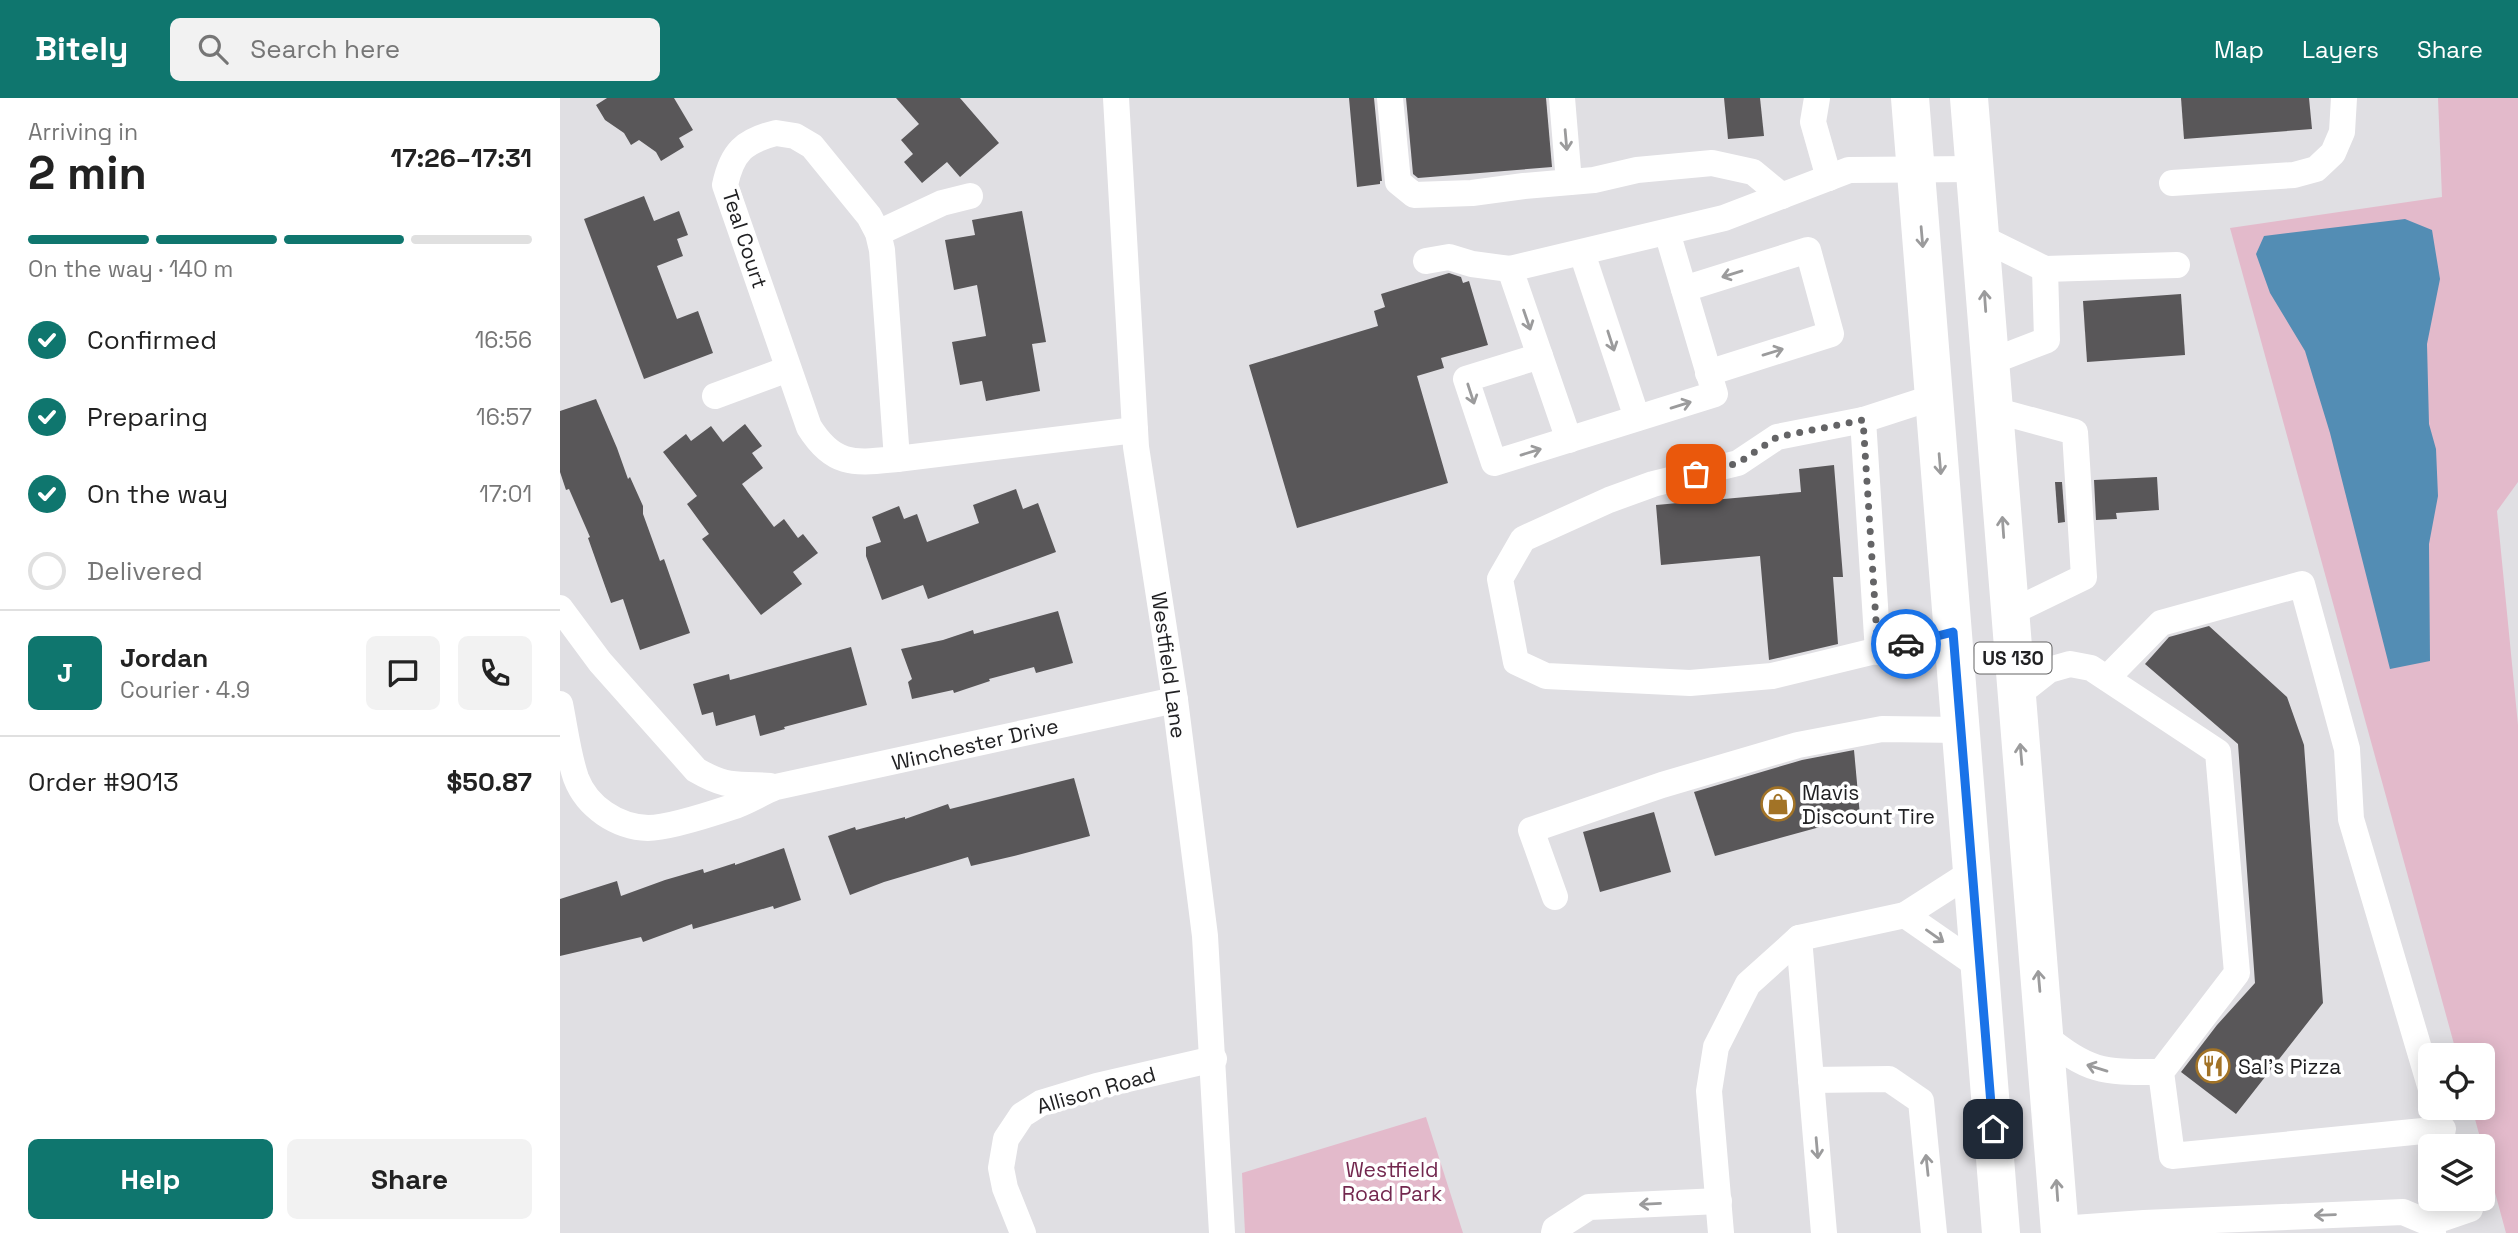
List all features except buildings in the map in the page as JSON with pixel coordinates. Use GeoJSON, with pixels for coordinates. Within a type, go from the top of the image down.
{"type":"FeatureCollection","features":[{"type":"Feature","properties":{"kind":"highway","name":"US 130"},"geometry":{"type":"LineString","coordinates":[[1910,98],[2001,1233]]}},
{"type":"Feature","properties":{"kind":"highway","name":"US 130"},"geometry":{"type":"LineString","coordinates":[[1969,98],[2060,1231]]}},
{"type":"Feature","properties":{"kind":"street","name":"Westfield Lane"},"geometry":{"type":"LineString","coordinates":[[1116,98],[1135,430],[1175,700],[1205,936],[1222,1233]]}},
{"type":"Feature","properties":{"kind":"street"},"geometry":{"type":"LineString","coordinates":[[1390,98],[1398,182],[1414,195],[1594,180],[1637,170],[1712,163],[1753,172],[1782,196]]}},
{"type":"Feature","properties":{"kind":"street"},"geometry":{"type":"LineString","coordinates":[[1562,98],[1569,182]]}},
{"type":"Feature","properties":{"kind":"street"},"geometry":{"type":"LineString","coordinates":[[1816,98],[1814,122],[1829,178]]}},
{"type":"Feature","properties":{"kind":"street"},"geometry":{"type":"LineString","coordinates":[[2172,183],[2294,175],[2316,169],[2333,153],[2342,132],[2344,98]]}},
{"type":"Feature","properties":{"kind":"street","name":"Teal Court"},"geometry":{"type":"LineString","coordinates":[[897,459],[882,250],[878,233],[869,216],[813,146],[795,136],[776,133],[756,138],[740,149],[734,158],[729,166],[725,185],[808,427],[820,445],[836,457],[856,463],[897,459],[1135,430]]}},
{"type":"Feature","properties":{"kind":"street"},"geometry":{"type":"LineString","coordinates":[[1426,261],[1449,257],[1472,264],[1510,269],[1724,218],[1849,170],[1975,169]]}},
{"type":"Feature","properties":{"kind":"street"},"geometry":{"type":"LineString","coordinates":[[878,233],[942,203],[970,195]]}},
{"type":"Feature","properties":{"kind":"street"},"geometry":{"type":"LineString","coordinates":[[1540,356],[1466,379],[1494,463],[1714,394],[1667,232]]}},
{"type":"Feature","properties":{"kind":"street"},"geometry":{"type":"LineString","coordinates":[[1980,237],[2045,270],[2177,265]]}},
{"type":"Feature","properties":{"kind":"street"},"geometry":{"type":"LineString","coordinates":[[1684,289],[1808,250],[1831,334],[1708,373]]}},
{"type":"Feature","properties":{"kind":"street"},"geometry":{"type":"LineString","coordinates":[[1582,253],[1637,418]]}},
{"type":"Feature","properties":{"kind":"street"},"geometry":{"type":"LineString","coordinates":[[1510,269],[1569,440]]}},
{"type":"Feature","properties":{"kind":"street"},"geometry":{"type":"LineString","coordinates":[[1990,362],[2047,340],[2045,270]]}},
{"type":"Feature","properties":{"kind":"street"},"geometry":{"type":"LineString","coordinates":[[715,396],[788,369]]}},
{"type":"Feature","properties":{"kind":"street"},"geometry":{"type":"LineString","coordinates":[[1934,397],[1863,420],[1777,437],[1738,463],[1653,484],[1609,500],[1523,539],[1500,579],[1516,662],[1546,676],[1690,683],[1772,676],[1953,632]]}},
{"type":"Feature","properties":{"kind":"street"},"geometry":{"type":"LineString","coordinates":[[1994,410],[2075,432],[2084,578],[2010,613]]}},
{"type":"Feature","properties":{"kind":"street"},"geometry":{"type":"LineString","coordinates":[[1863,420],[1878,652]]}},
{"type":"Feature","properties":{"kind":"street"},"geometry":{"type":"LineString","coordinates":[[2108,678],[2161,623],[2302,584],[2347,749],[2351,819],[2418,1045]]}},
{"type":"Feature","properties":{"kind":"street","name":"Winchester Drive"},"geometry":{"type":"LineString","coordinates":[[560,608],[600,662],[696,770],[716,781],[737,787],[776,787],[1175,700]]}},
{"type":"Feature","properties":{"kind":"street"},"geometry":{"type":"LineString","coordinates":[[2016,696],[2049,670],[2070,664],[2091,668],[2218,752],[2237,973],[2161,1072],[2172,1157],[2443,1128]]}},
{"type":"Feature","properties":{"kind":"street","name":"Winchester Drive"},"geometry":{"type":"LineString","coordinates":[[560,704],[576,779],[588,799],[605,815],[625,824],[647,828],[662,826],[734,807],[776,787]]}},
{"type":"Feature","properties":{"kind":"street"},"geometry":{"type":"LineString","coordinates":[[1555,897],[1531,830],[1662,785],[1798,745],[1882,729],[1961,730]]}},
{"type":"Feature","properties":{"kind":"street"},"geometry":{"type":"LineString","coordinates":[[1721,1233],[1709,1091],[1716,1047],[1748,984],[1798,937],[1905,915],[1972,872]]}},
{"type":"Feature","properties":{"kind":"street"},"geometry":{"type":"LineString","coordinates":[[1905,915],[1980,967]]}},
{"type":"Feature","properties":{"kind":"street"},"geometry":{"type":"LineString","coordinates":[[1798,937],[1824,1233]]}},
{"type":"Feature","properties":{"kind":"street"},"geometry":{"type":"LineString","coordinates":[[2043,1035],[2070,1056],[2089,1066],[2110,1072],[2161,1072]]}},
{"type":"Feature","properties":{"kind":"street","name":"Allison Road"},"geometry":{"type":"LineString","coordinates":[[1023,1233],[1005,1188],[1001,1168],[1006,1139],[1021,1115],[1041,1103],[1097,1086],[1214,1059]]}},
{"type":"Feature","properties":{"kind":"street"},"geometry":{"type":"LineString","coordinates":[[1811,1080],[1889,1079],[1921,1101],[1934,1233]]}},
{"type":"Feature","properties":{"kind":"street"},"geometry":{"type":"LineString","coordinates":[[1554,1233],[1555,1229],[1589,1207],[1718,1200]]}},
{"type":"Feature","properties":{"kind":"street"},"geometry":{"type":"LineString","coordinates":[[2060,1231],[2377,1227],[2403,1212],[2431,1228],[2471,1214]]}},
{"type":"Feature","properties":{"kind":"green space"},"geometry":{"type":"Polygon","coordinates":[[[2438,98],[2518,98],[2518,482],[2497,511],[2518,725],[2518,1233],[2506,1233],[2495,1193],[2495,1134],[2479,1134],[2475,1120],[2495,1120],[2495,1043],[2454,1043],[2230,228],[2442,197],[2438,98]]]}},
{"type":"Feature","properties":{"kind":"green space","name":"Westfield Road Park"},"geometry":{"type":"Polygon","coordinates":[[[1426,1117],[1463,1233],[1245,1233],[1242,1173],[1426,1117]]]}},
{"type":"Feature","properties":{"kind":"water"},"geometry":{"type":"Polygon","coordinates":[[[2405,219],[2432,230],[2440,279],[2427,344],[2429,424],[2436,449],[2438,496],[2429,544],[2430,661],[2390,669],[2330,433],[2305,351],[2270,293],[2256,254],[2264,236],[2405,219]]]}},
{"type":"Feature","properties":{"kind":"way so far"},"geometry":{"type":"LineString","coordinates":[[1696,474],[1738,463],[1777,437],[1863,420],[1878,652],[1906,644]]}},
{"type":"Feature","properties":{"kind":"place","name":"Mavis Discount Tire"},"geometry":{"type":"Point","coordinates":[1778,804]}},
{"type":"Feature","properties":{"kind":"place","name":"Sal's Pizza"},"geometry":{"type":"Point","coordinates":[2213,1066]}},
{"type":"Feature","properties":{"kind":"route"},"geometry":{"type":"LineString","coordinates":[[1906,644],[1953,632],[1993,1129]]}}]}
